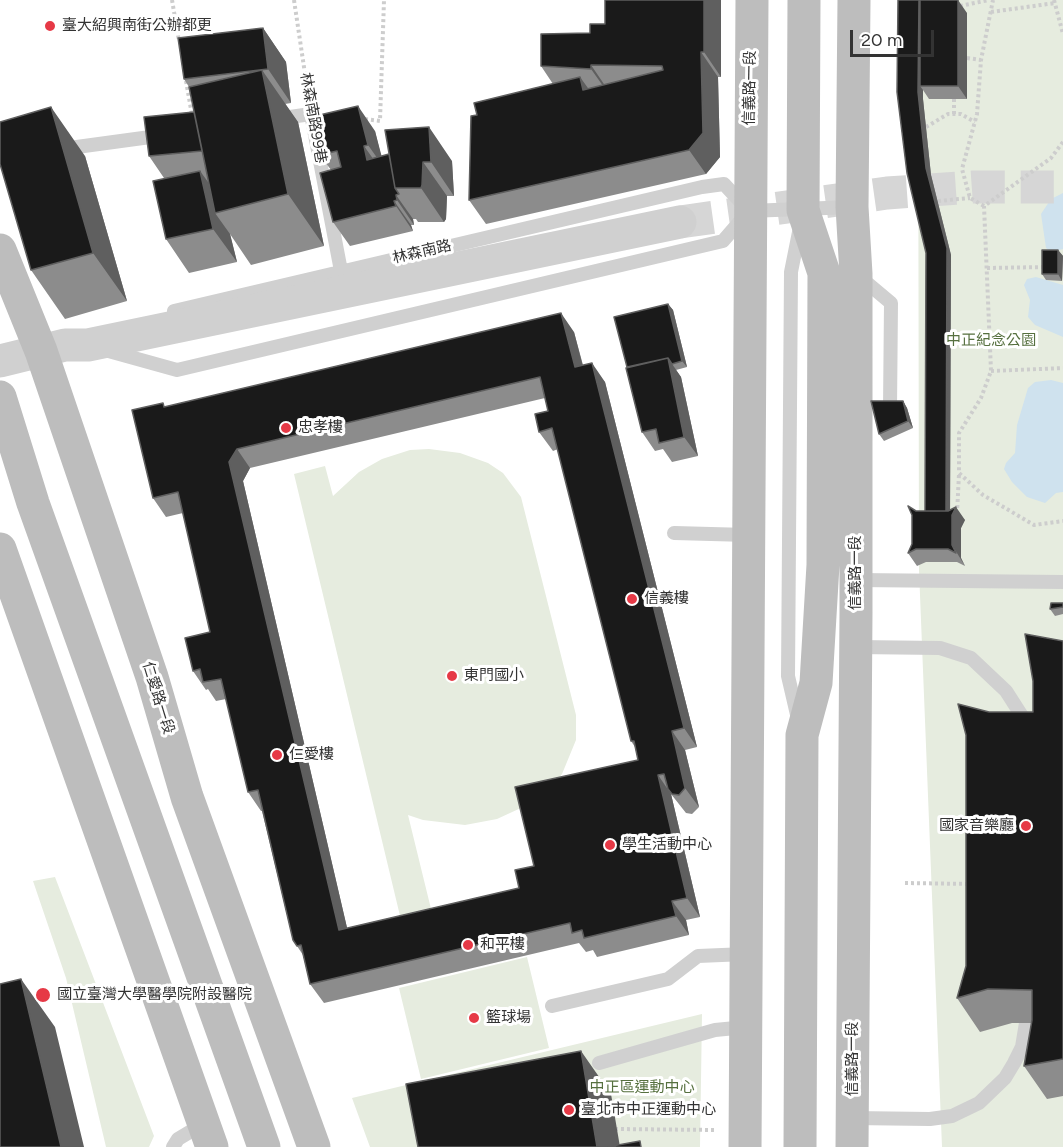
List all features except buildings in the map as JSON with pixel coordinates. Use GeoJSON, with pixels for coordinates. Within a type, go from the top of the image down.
{"type":"FeatureCollection","features":[{"type":"Feature","properties":{"kind":"main road","name":"信義路一段"},"geometry":{"type":"LineString","coordinates":[[745,1147],[752,0]]}},
{"type":"Feature","properties":{"kind":"main road"},"geometry":{"type":"LineString","coordinates":[[800,1147],[802,735],[816,683],[823,565],[824,296],[824,273],[803,210],[804,0]]}},
{"type":"Feature","properties":{"kind":"main road","name":"信義路一段"},"geometry":{"type":"LineString","coordinates":[[852,1133],[856,647],[856,274],[852,207],[854,0]]}},
{"type":"Feature","properties":{"kind":"main road","name":"仁愛路一段"},"geometry":{"type":"LineString","coordinates":[[0,250],[41,351],[152,676],[187,797],[314,1147]]}},
{"type":"Feature","properties":{"kind":"main road"},"geometry":{"type":"LineString","coordinates":[[0,397],[33,503],[264,1147]]}},
{"type":"Feature","properties":{"kind":"main road"},"geometry":{"type":"LineString","coordinates":[[0,549],[208,1135]]}},
{"type":"Feature","properties":{"kind":"street","name":"林森南路"},"geometry":{"type":"LineString","coordinates":[[0,361],[65,345],[88,345],[680,222]]}},
{"type":"Feature","properties":{"kind":"lane"},"geometry":{"type":"LineString","coordinates":[[265,120],[311,114]]}},
{"type":"Feature","properties":{"kind":"lane","name":"林森南路99巷"},"geometry":{"type":"LineString","coordinates":[[311,114],[341,271]]}},
{"type":"Feature","properties":{"kind":"lane"},"geometry":{"type":"LineString","coordinates":[[46,151],[194,130]]}},
{"type":"Feature","properties":{"kind":"lane","name":"林森南路"},"geometry":{"type":"LineString","coordinates":[[724,184],[749,212],[723,241],[177,370],[88,345],[154,316],[702,187],[724,184]]}},
{"type":"Feature","properties":{"kind":"lane"},"geometry":{"type":"LineString","coordinates":[[749,212],[852,207]]}},
{"type":"Feature","properties":{"kind":"lane"},"geometry":{"type":"LineString","coordinates":[[856,274],[891,303],[890,408]]}},
{"type":"Feature","properties":{"kind":"lane"},"geometry":{"type":"LineString","coordinates":[[674,534],[748,535]]}},
{"type":"Feature","properties":{"kind":"lane"},"geometry":{"type":"LineString","coordinates":[[856,580],[1063,582]]}},
{"type":"Feature","properties":{"kind":"lane"},"geometry":{"type":"LineString","coordinates":[[856,647],[940,648],[971,658],[1006,691],[1022,716],[1028,746]]}},
{"type":"Feature","properties":{"kind":"lane"},"geometry":{"type":"LineString","coordinates":[[552,1006],[668,979],[698,956],[746,954]]}},
{"type":"Feature","properties":{"kind":"lane"},"geometry":{"type":"LineString","coordinates":[[852,1133],[952,1116],[979,1103],[1005,1078],[1014,1063],[1022,1047],[1026,1023]]}},
{"type":"Feature","properties":{"kind":"lane"},"geometry":{"type":"LineString","coordinates":[[599,1063],[716,1030],[746,1027]]}},
{"type":"Feature","properties":{"kind":"lane"},"geometry":{"type":"LineString","coordinates":[[173,1147],[178,1139],[208,1135]]}},
{"type":"Feature","properties":{"kind":"path"},"geometry":{"type":"LineString","coordinates":[[172,0],[180,44]]}},
{"type":"Feature","properties":{"kind":"path","name":"林森南路99巷"},"geometry":{"type":"LineString","coordinates":[[294,0],[311,114]]}},
{"type":"Feature","properties":{"kind":"path"},"geometry":{"type":"LineString","coordinates":[[357,118],[380,121],[384,0]]}},
{"type":"Feature","properties":{"kind":"path"},"geometry":{"type":"LineString","coordinates":[[952,6],[991,0],[991,12],[981,60],[975,122],[962,169],[970,198]]}},
{"type":"Feature","properties":{"kind":"path"},"geometry":{"type":"LineString","coordinates":[[991,12],[1054,1],[1063,34]]}},
{"type":"Feature","properties":{"kind":"path"},"geometry":{"type":"LineString","coordinates":[[967,58],[981,60]]}},
{"type":"Feature","properties":{"kind":"path"},"geometry":{"type":"LineString","coordinates":[[185,76],[194,130]]}},
{"type":"Feature","properties":{"kind":"path"},"geometry":{"type":"LineString","coordinates":[[954,99],[954,114]]}},
{"type":"Feature","properties":{"kind":"path"},"geometry":{"type":"LineString","coordinates":[[926,127],[948,114],[960,114],[975,122]]}},
{"type":"Feature","properties":{"kind":"path"},"geometry":{"type":"LineString","coordinates":[[984,206],[1051,158],[1063,142]]}},
{"type":"Feature","properties":{"kind":"path"},"geometry":{"type":"LineString","coordinates":[[938,201],[970,198],[984,206]]}},
{"type":"Feature","properties":{"kind":"path"},"geometry":{"type":"LineString","coordinates":[[957,524],[959,433],[981,398],[991,370],[984,206]]}},
{"type":"Feature","properties":{"kind":"path"},"geometry":{"type":"LineString","coordinates":[[987,268],[1047,267]]}},
{"type":"Feature","properties":{"kind":"path"},"geometry":{"type":"LineString","coordinates":[[991,370],[1063,368]]}},
{"type":"Feature","properties":{"kind":"path"},"geometry":{"type":"LineString","coordinates":[[959,473],[983,495],[1034,525],[1063,521]]}},
{"type":"Feature","properties":{"kind":"path"},"geometry":{"type":"LineString","coordinates":[[905,883],[977,884]]}},
{"type":"Feature","properties":{"kind":"path"},"geometry":{"type":"LineString","coordinates":[[612,1129],[715,1130]]}},
{"type":"Feature","properties":{"kind":"green space","name":"中正紀念公園"},"geometry":{"type":"Polygon","coordinates":[[[918,0],[1063,0],[1063,1147],[942,1147],[919,570],[918,0]]]}},
{"type":"Feature","properties":{"kind":"green space"},"geometry":{"type":"Polygon","coordinates":[[[429,449],[460,453],[488,463],[503,473],[521,497],[576,715],[576,740],[562,774],[554,785],[523,807],[497,819],[465,825],[423,820],[408,815],[432,913],[401,920],[294,474],[325,466],[333,496],[359,472],[382,459],[410,450],[429,449]]]}},
{"type":"Feature","properties":{"kind":"green space"},"geometry":{"type":"Polygon","coordinates":[[[55,877],[154,1136],[149,1147],[106,1147],[66,978],[33,881],[55,877]]]}},
{"type":"Feature","properties":{"kind":"green space","name":"籃球場"},"geometry":{"type":"Polygon","coordinates":[[[527,957],[549,1048],[421,1079],[399,988],[527,957]]]}},
{"type":"Feature","properties":{"kind":"green space","name":"中正區運動中心"},"geometry":{"type":"Polygon","coordinates":[[[702,1014],[700,1147],[370,1147],[352,1098],[702,1014]]]}},
{"type":"Feature","properties":{"kind":"water"},"geometry":{"type":"Polygon","coordinates":[[[1063,193],[1063,249],[1052,252],[1046,248],[1041,214],[1051,199],[1063,193]]]}},
{"type":"Feature","properties":{"kind":"water"},"geometry":{"type":"Polygon","coordinates":[[[1036,277],[1063,285],[1063,337],[1035,325],[1028,317],[1030,300],[1024,285],[1027,279],[1036,277]]]}},
{"type":"Feature","properties":{"kind":"water"},"geometry":{"type":"Polygon","coordinates":[[[1051,380],[1063,383],[1063,492],[1056,493],[1045,503],[1027,497],[1012,482],[1004,469],[1015,453],[1017,425],[1028,388],[1035,382],[1051,380]]]}},
{"type":"Feature","properties":{"kind":"tunnel"},"geometry":{"type":"LineString","coordinates":[[680,222],[887,193],[973,187],[1063,187]]}},
{"type":"Feature","properties":{"kind":"place","name":"臺大紹興南街公辦都更"},"geometry":{"type":"Point","coordinates":[50,26]}},
{"type":"Feature","properties":{"kind":"place","name":"忠孝樓"},"geometry":{"type":"Point","coordinates":[286,428]}},
{"type":"Feature","properties":{"kind":"place","name":"信義樓"},"geometry":{"type":"Point","coordinates":[632,599]}},
{"type":"Feature","properties":{"kind":"place","name":"東門國小"},"geometry":{"type":"Point","coordinates":[452,676]}},
{"type":"Feature","properties":{"kind":"place","name":"仁愛樓"},"geometry":{"type":"Point","coordinates":[277,755]}},
{"type":"Feature","properties":{"kind":"place","name":"國家音樂廳"},"geometry":{"type":"Point","coordinates":[1026,826]}},
{"type":"Feature","properties":{"kind":"place","name":"學生活動中心"},"geometry":{"type":"Point","coordinates":[610,845]}},
{"type":"Feature","properties":{"kind":"place","name":"和平樓"},"geometry":{"type":"Point","coordinates":[468,945]}},
{"type":"Feature","properties":{"kind":"place","name":"國立臺灣大學醫學院附設醫院"},"geometry":{"type":"Point","coordinates":[43,995]}},
{"type":"Feature","properties":{"kind":"place","name":"籃球場"},"geometry":{"type":"Point","coordinates":[474,1018]}},
{"type":"Feature","properties":{"kind":"place","name":"臺北市中正運動中心"},"geometry":{"type":"Point","coordinates":[569,1110]}}]}
